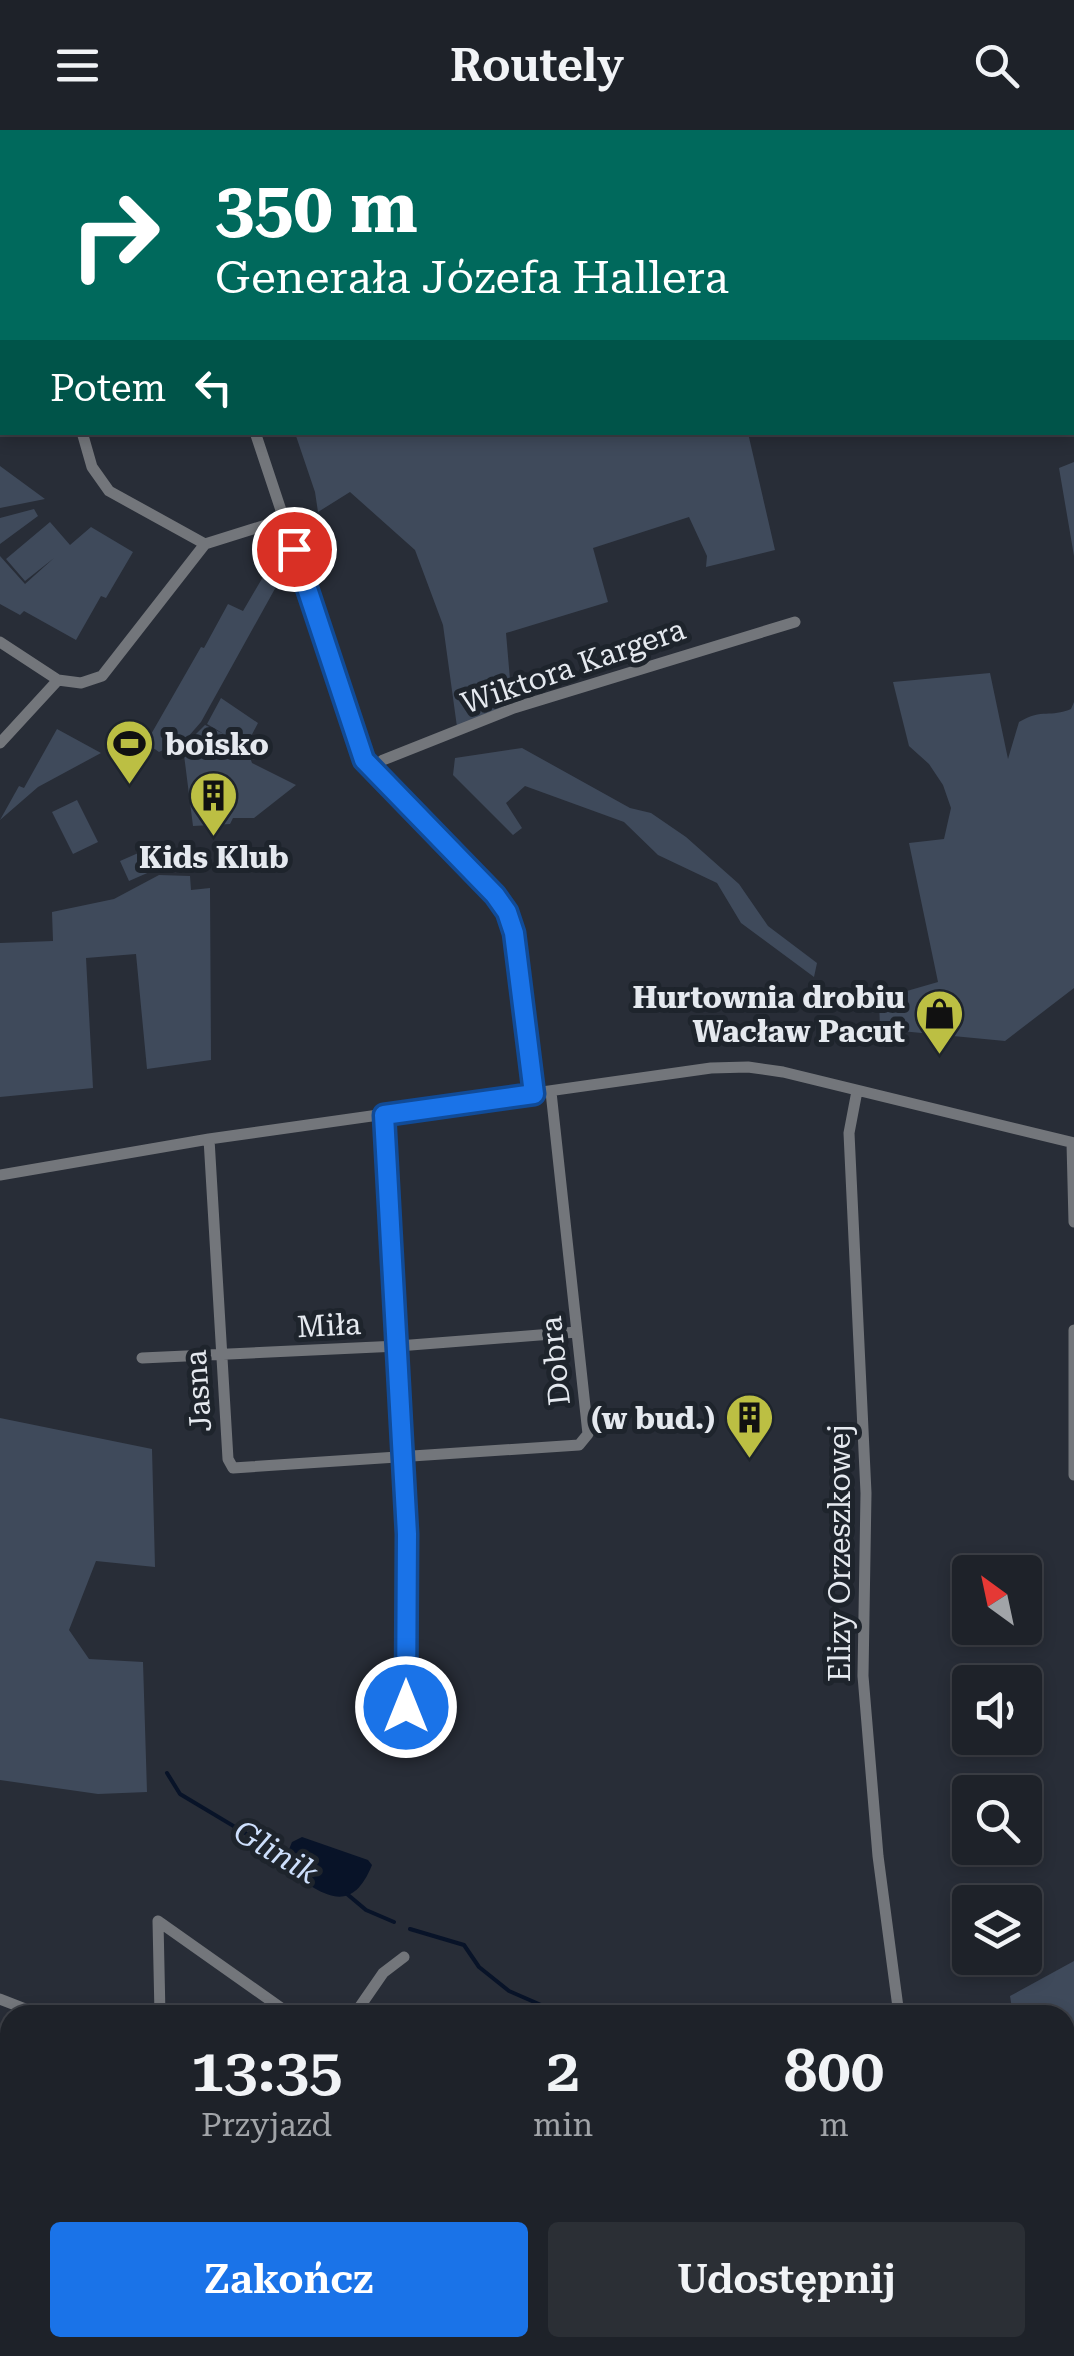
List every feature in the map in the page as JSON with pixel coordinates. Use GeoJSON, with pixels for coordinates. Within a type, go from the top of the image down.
{"type":"FeatureCollection","features":[{"type":"Feature","properties":{"kind":"street"},"geometry":{"type":"LineString","coordinates":[[83,435],[92,467],[109,492],[205,544]]}},
{"type":"Feature","properties":{"kind":"street"},"geometry":{"type":"LineString","coordinates":[[257,435],[364,760],[507,912],[514,933],[534,1094]]}},
{"type":"Feature","properties":{"kind":"street"},"geometry":{"type":"LineString","coordinates":[[0,642],[58,680],[82,683],[102,676],[205,544],[285,520]]}},
{"type":"Feature","properties":{"kind":"street","name":"Wiktora Kargera"},"geometry":{"type":"LineString","coordinates":[[372,769],[394,755],[514,708],[795,622]]}},
{"type":"Feature","properties":{"kind":"street"},"geometry":{"type":"LineString","coordinates":[[0,743],[58,680]]}},
{"type":"Feature","properties":{"kind":"street"},"geometry":{"type":"LineString","coordinates":[[0,1175],[209,1139],[550,1092],[620,1078],[748,1067],[783,1072],[1073,1143],[1074,1222]]}},
{"type":"Feature","properties":{"kind":"street","name":"Elizy Orzeszkowej"},"geometry":{"type":"LineString","coordinates":[[857,1091],[850,1133],[864,1440],[863,1676],[878,1856],[897,2005]]}},
{"type":"Feature","properties":{"kind":"street","name":"Dobra"},"geometry":{"type":"LineString","coordinates":[[403,1459],[579,1445],[588,1434],[550,1092]]}},
{"type":"Feature","properties":{"kind":"street"},"geometry":{"type":"LineString","coordinates":[[384,1115],[407,1534],[406,1707]]}},
{"type":"Feature","properties":{"kind":"street","name":"Jasna"},"geometry":{"type":"LineString","coordinates":[[209,1139],[228,1459],[232,1468],[403,1459]]}},
{"type":"Feature","properties":{"kind":"street"},"geometry":{"type":"LineString","coordinates":[[1074,1330],[1074,1475]]}},
{"type":"Feature","properties":{"kind":"street","name":"Miła"},"geometry":{"type":"LineString","coordinates":[[142,1358],[398,1346],[577,1332]]}},
{"type":"Feature","properties":{"kind":"street"},"geometry":{"type":"LineString","coordinates":[[160,2005],[158,1921],[277,2005]]}},
{"type":"Feature","properties":{"kind":"street"},"geometry":{"type":"LineString","coordinates":[[361,2005],[383,1973],[404,1957]]}},
{"type":"Feature","properties":{"kind":"shaded area"},"geometry":{"type":"Polygon","coordinates":[[[296,435],[748,435],[775,550],[706,567],[707,556],[689,517],[593,548],[608,602],[506,633],[512,703],[457,727],[443,625],[415,550],[350,492],[318,512],[296,435]]]}},
{"type":"Feature","properties":{"kind":"shaded area"},"geometry":{"type":"Polygon","coordinates":[[[1074,462],[1074,556],[1059,468],[1074,462]]]}},
{"type":"Feature","properties":{"kind":"shaded area"},"geometry":{"type":"Polygon","coordinates":[[[0,466],[45,499],[0,508],[0,466]]]}},
{"type":"Feature","properties":{"kind":"shaded area"},"geometry":{"type":"Polygon","coordinates":[[[34,509],[38,516],[0,544],[0,518],[34,509]]]}},
{"type":"Feature","properties":{"kind":"shaded area"},"geometry":{"type":"Polygon","coordinates":[[[50,522],[70,545],[91,527],[133,552],[76,640],[24,611],[20,615],[0,604],[0,556],[25,584],[54,558],[25,581],[6,559],[50,522]]]}},
{"type":"Feature","properties":{"kind":"shaded area"},"geometry":{"type":"Polygon","coordinates":[[[270,565],[282,576],[201,722],[187,738],[159,752],[146,743],[201,647],[204,648],[228,604],[243,611],[270,565]]]}},
{"type":"Feature","properties":{"kind":"shaded area"},"geometry":{"type":"Polygon","coordinates":[[[990,673],[1008,759],[1019,722],[1034,715],[1071,709],[1074,702],[1074,988],[1005,1041],[880,1029],[879,999],[938,982],[909,843],[944,839],[951,808],[943,785],[929,764],[909,746],[893,682],[990,673]]]}},
{"type":"Feature","properties":{"kind":"shaded area"},"geometry":{"type":"Polygon","coordinates":[[[221,698],[258,723],[246,746],[252,763],[296,785],[254,818],[193,826],[183,747],[205,725],[224,734],[207,724],[221,698]]]}},
{"type":"Feature","properties":{"kind":"shaded area"},"geometry":{"type":"Polygon","coordinates":[[[57,729],[101,753],[38,787],[0,820],[19,786],[24,788],[57,729]]]}},
{"type":"Feature","properties":{"kind":"shaded area"},"geometry":{"type":"Polygon","coordinates":[[[522,748],[630,808],[651,813],[686,837],[739,884],[768,926],[817,963],[814,977],[741,923],[717,883],[658,855],[624,822],[525,786],[506,803],[522,828],[513,835],[453,775],[455,758],[522,748]]]}},
{"type":"Feature","properties":{"kind":"shaded area"},"geometry":{"type":"Polygon","coordinates":[[[77,800],[98,842],[73,854],[52,812],[77,800]]]}},
{"type":"Feature","properties":{"kind":"shaded area"},"geometry":{"type":"Polygon","coordinates":[[[152,847],[161,867],[129,881],[120,861],[152,847]]]}},
{"type":"Feature","properties":{"kind":"shaded area"},"geometry":{"type":"Polygon","coordinates":[[[159,875],[190,876],[191,890],[210,888],[211,1060],[147,1069],[136,954],[86,958],[93,1088],[0,1097],[0,943],[53,941],[52,912],[114,899],[159,875]]]}},
{"type":"Feature","properties":{"kind":"shaded area"},"geometry":{"type":"Polygon","coordinates":[[[0,1418],[152,1449],[155,1567],[96,1561],[69,1630],[89,1659],[143,1662],[147,1792],[98,1794],[0,1780],[0,1418]]]}},
{"type":"Feature","properties":{"kind":"shaded area"},"geometry":{"type":"Polygon","coordinates":[[[302,1837],[368,1860],[372,1865],[363,1882],[354,1892],[334,1896],[287,1871],[283,1864],[292,1842],[302,1837]]]}},
{"type":"Feature","properties":{"kind":"shaded area"},"geometry":{"type":"Polygon","coordinates":[[[1074,1961],[1074,2005],[1011,2005],[1010,1996],[1074,1961]]]}},
{"type":"Feature","properties":{"kind":"waterway","name":"Glinik"},"geometry":{"type":"LineString","coordinates":[[167,1773],[180,1794],[287,1858]]}},
{"type":"Feature","properties":{"kind":"waterway","name":"Glinik"},"geometry":{"type":"LineString","coordinates":[[347,1894],[366,1910],[394,1922]]}},
{"type":"Feature","properties":{"kind":"waterway","name":"Glinik"},"geometry":{"type":"LineString","coordinates":[[410,1929],[464,1945],[479,1967],[509,1991],[541,2005]]}},
{"type":"Feature","properties":{"kind":"place","name":"boisko"},"geometry":{"type":"Point","coordinates":[130,786]}},
{"type":"Feature","properties":{"kind":"place","name":"Kids Klub"},"geometry":{"type":"Point","coordinates":[214,838]}},
{"type":"Feature","properties":{"kind":"place","name":"Hurtownia drobiu Wacław Pacut"},"geometry":{"type":"Point","coordinates":[940,1056]}},
{"type":"Feature","properties":{"kind":"place","name":"(w bud.)"},"geometry":{"type":"Point","coordinates":[750,1460]}},
{"type":"Feature","properties":{"kind":"route"},"geometry":{"type":"LineString","coordinates":[[294,549],[364,760],[495,895],[511,922],[534,1094],[384,1115],[407,1534],[406,1707]]}}]}
